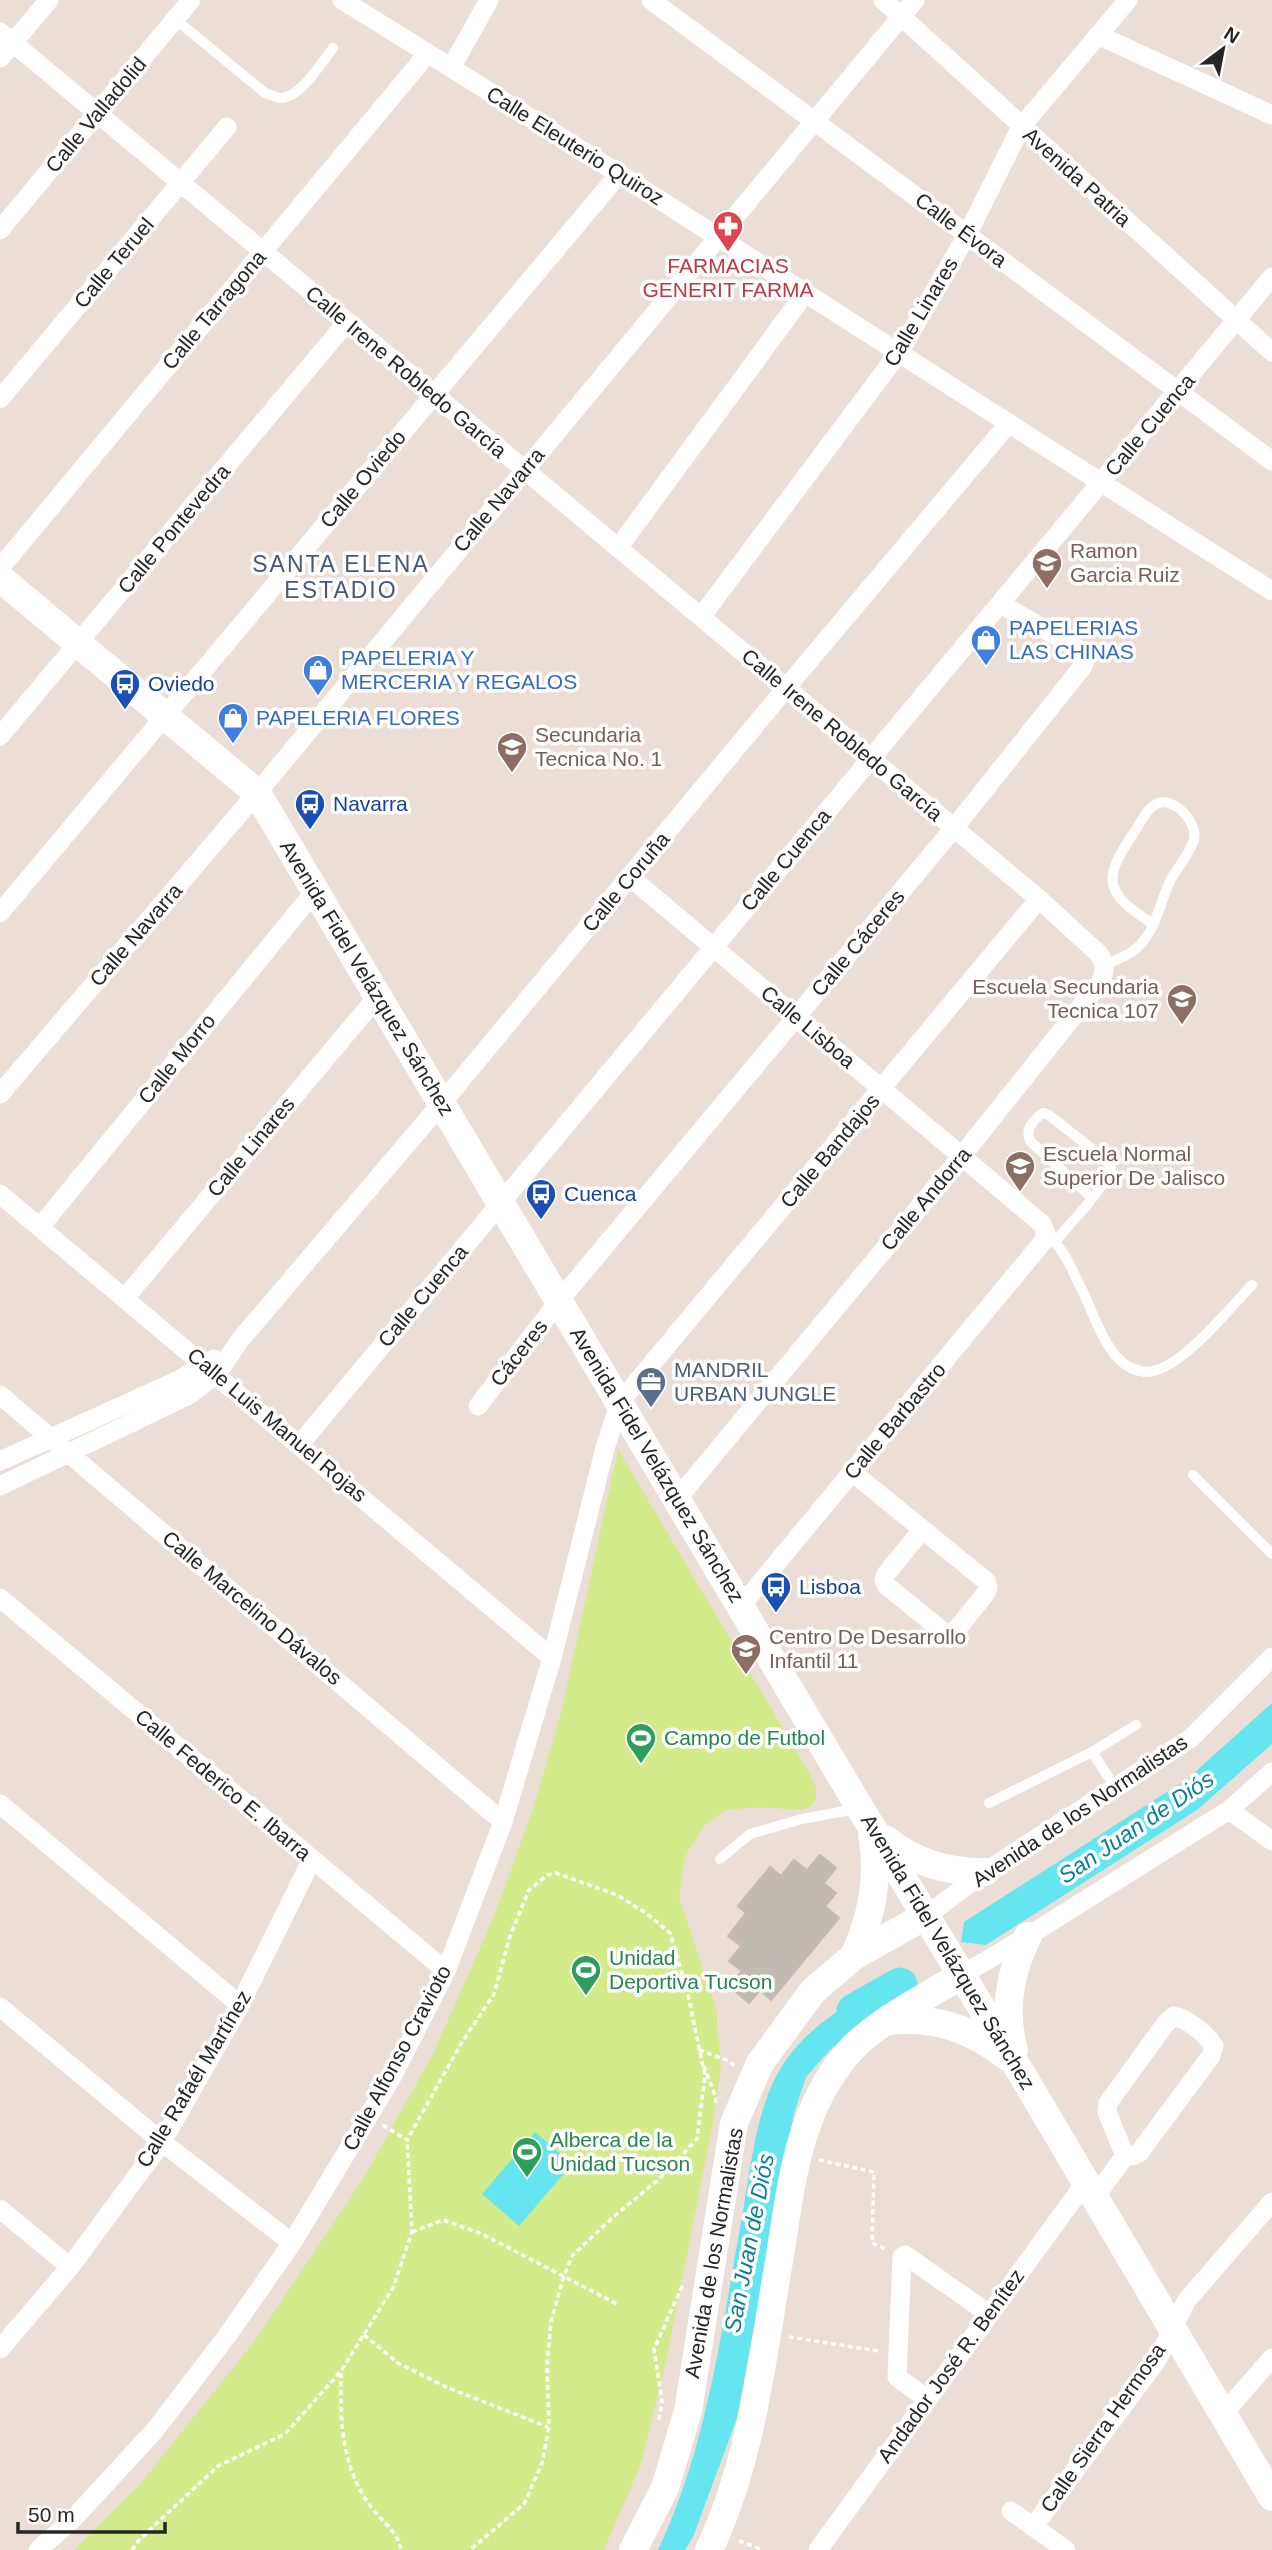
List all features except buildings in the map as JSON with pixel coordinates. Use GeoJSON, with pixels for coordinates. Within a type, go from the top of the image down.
{"type":"FeatureCollection","features":[{"type":"Feature","properties":{"kind":"street"},"geometry":{"type":"LineString","coordinates":[[0,58],[6,38],[49,0]]}},
{"type":"Feature","properties":{"kind":"street","name":"Calle Valladolid"},"geometry":{"type":"LineString","coordinates":[[0,230],[191,0]]}},
{"type":"Feature","properties":{"kind":"street","name":"Calle Eleuterio Quiroz"},"geometry":{"type":"LineString","coordinates":[[342,0],[900,351],[1272,591]]}},
{"type":"Feature","properties":{"kind":"street"},"geometry":{"type":"LineString","coordinates":[[451,68],[489,0]]}},
{"type":"Feature","properties":{"kind":"street","name":"Calle Évora"},"geometry":{"type":"LineString","coordinates":[[651,0],[1178,391],[1270,456]]}},
{"type":"Feature","properties":{"kind":"street","name":"Avenida Patria"},"geometry":{"type":"LineString","coordinates":[[883,0],[1272,352]]}},
{"type":"Feature","properties":{"kind":"street","name":"Calle Navarra"},"geometry":{"type":"LineString","coordinates":[[0,1094],[257,793],[915,0]]}},
{"type":"Feature","properties":{"kind":"street","name":"Calle Linares"},"geometry":{"type":"LineString","coordinates":[[701,617],[900,351],[967,235],[1021,127],[1128,0]]}},
{"type":"Feature","properties":{"kind":"street"},"geometry":{"type":"LineString","coordinates":[[1098,35],[1272,115]]}},
{"type":"Feature","properties":{"kind":"street","name":"Calle Irene Robledo García"},"geometry":{"type":"LineString","coordinates":[[6,38],[1039,899]]}},
{"type":"Feature","properties":{"kind":"street","name":"Calle Tarragona"},"geometry":{"type":"LineString","coordinates":[[0,568],[428,53]]}},
{"type":"Feature","properties":{"kind":"street","name":"Calle Teruel"},"geometry":{"type":"LineString","coordinates":[[0,399],[227,127]]}},
{"type":"Feature","properties":{"kind":"street","name":"Calle Oviedo"},"geometry":{"type":"LineString","coordinates":[[0,913],[619,174]]}},
{"type":"Feature","properties":{"kind":"street","name":"Calle Cuenca"},"geometry":{"type":"LineString","coordinates":[[300,1444],[1272,277]]}},
{"type":"Feature","properties":{"kind":"street"},"geometry":{"type":"LineString","coordinates":[[618,548],[806,292]]}},
{"type":"Feature","properties":{"kind":"street","name":"Calle Pontevedra"},"geometry":{"type":"LineString","coordinates":[[0,736],[347,322]]}},
{"type":"Feature","properties":{"kind":"street","name":"Calle Coruña"},"geometry":{"type":"LineString","coordinates":[[212,1369],[240,1340],[442,1104],[1009,423]]}},
{"type":"Feature","properties":{"kind":"street","name":"Avenida Fidel Velázquez Sánchez"},"geometry":{"type":"LineString","coordinates":[[0,578],[257,793],[1272,2497]]}},
{"type":"Feature","properties":{"kind":"street","name":"Calle Cáceres"},"geometry":{"type":"LineString","coordinates":[[559,1301],[954,828],[1083,666],[1086,658],[1080,649],[1001,604]]}},
{"type":"Feature","properties":{"kind":"street","name":"Calle Lisboa"},"geometry":{"type":"LineString","coordinates":[[630,877],[1042,1224],[1051,1238]]}},
{"type":"Feature","properties":{"kind":"street","name":"Calle Morro"},"geometry":{"type":"LineString","coordinates":[[40,1227],[315,891]]}},
{"type":"Feature","properties":{"kind":"street"},"geometry":{"type":"LineString","coordinates":[[1039,899],[1099,954],[1105,965]]}},
{"type":"Feature","properties":{"kind":"street","name":"Calle Bandajos"},"geometry":{"type":"LineString","coordinates":[[620,1402],[1039,899]]}},
{"type":"Feature","properties":{"kind":"street","name":"Calle Andorra"},"geometry":{"type":"LineString","coordinates":[[677,1499],[961,1157],[1102,980],[1105,965]]}},
{"type":"Feature","properties":{"kind":"street","name":"Calle Linares"},"geometry":{"type":"LineString","coordinates":[[125,1298],[377,997]]}},
{"type":"Feature","properties":{"kind":"street","name":"Calle Luis Manuel Rojas"},"geometry":{"type":"LineString","coordinates":[[0,1194],[212,1369],[552,1658]]}},
{"type":"Feature","properties":{"kind":"street","name":"Calle Barbastro"},"geometry":{"type":"LineString","coordinates":[[741,1606],[1042,1243],[1051,1238]]}},
{"type":"Feature","properties":{"kind":"street","name":"Cáceres"},"geometry":{"type":"LineString","coordinates":[[478,1406],[559,1301]]}},
{"type":"Feature","properties":{"kind":"street"},"geometry":{"type":"LineString","coordinates":[[0,1461],[50,1437],[212,1369]]}},
{"type":"Feature","properties":{"kind":"street"},"geometry":{"type":"LineString","coordinates":[[0,1486],[189,1395],[212,1369]]}},
{"type":"Feature","properties":{"kind":"street","name":"Calle Marcelino Dávalos"},"geometry":{"type":"LineString","coordinates":[[0,1395],[503,1822]]}},
{"type":"Feature","properties":{"kind":"street","name":"Calle Alfonso Cravioto"},"geometry":{"type":"LineString","coordinates":[[38,2550],[72,2519],[155,2430],[227,2336],[292,2243],[369,2116],[446,1971],[503,1822],[552,1658],[605,1448],[620,1402]]}},
{"type":"Feature","properties":{"kind":"street"},"geometry":{"type":"LineString","coordinates":[[852,1472],[986,1581],[986,1593],[953,1634],[946,1634],[887,1586],[884,1580],[922,1530]]}},
{"type":"Feature","properties":{"kind":"street","name":"Calle Federico E. Ibarra"},"geometry":{"type":"LineString","coordinates":[[0,1598],[446,1971]]}},
{"type":"Feature","properties":{"kind":"street","name":"Avenida de los Normalistas"},"geometry":{"type":"LineString","coordinates":[[634,2550],[665,2488],[688,2411],[734,2123],[760,2063],[813,1991],[854,1956],[927,1915],[985,1872],[1191,1738],[1272,1657]]}},
{"type":"Feature","properties":{"kind":"street"},"geometry":{"type":"LineString","coordinates":[[709,2550],[726,2515],[749,2438],[796,2155],[819,2094],[849,2051],[886,2021],[1229,1810],[1272,1772]]}},
{"type":"Feature","properties":{"kind":"street"},"geometry":{"type":"LineString","coordinates":[[0,1804],[240,2005]]}},
{"type":"Feature","properties":{"kind":"street"},"geometry":{"type":"LineString","coordinates":[[1229,1810],[1272,1841]]}},
{"type":"Feature","properties":{"kind":"street"},"geometry":{"type":"LineString","coordinates":[[865,1816],[896,1848],[928,1864],[947,1870],[985,1872]]}},
{"type":"Feature","properties":{"kind":"street"},"geometry":{"type":"LineString","coordinates":[[854,1956],[867,1925],[874,1892],[875,1858],[865,1816]]}},
{"type":"Feature","properties":{"kind":"street","name":"Calle Rafaél Martínez"},"geometry":{"type":"LineString","coordinates":[[0,2349],[70,2267],[162,2142],[240,2005],[312,1859]]}},
{"type":"Feature","properties":{"kind":"street"},"geometry":{"type":"LineString","coordinates":[[1023,2076],[1011,2041],[1008,2004],[1014,1969],[1028,1936]]}},
{"type":"Feature","properties":{"kind":"street"},"geometry":{"type":"LineString","coordinates":[[0,2007],[162,2142],[292,2243]]}},
{"type":"Feature","properties":{"kind":"street","name":"Andador José R. Benítez"},"geometry":{"type":"LineString","coordinates":[[818,2550],[989,2314],[1089,2190],[1125,2156],[1139,2153],[1211,2056],[1214,2046],[1209,2039],[1183,2018],[1174,2016],[1166,2023],[1108,2103],[1107,2112],[1125,2156]]}},
{"type":"Feature","properties":{"kind":"street"},"geometry":{"type":"LineString","coordinates":[[886,2021],[922,2020],[957,2028],[994,2047],[1023,2076]]}},
{"type":"Feature","properties":{"kind":"street","name":"Calle Sierra Hermosa"},"geometry":{"type":"LineString","coordinates":[[1034,2527],[1157,2360],[1187,2300],[1272,2202]]}},
{"type":"Feature","properties":{"kind":"street"},"geometry":{"type":"LineString","coordinates":[[0,2209],[70,2267]]}},
{"type":"Feature","properties":{"kind":"street"},"geometry":{"type":"LineString","coordinates":[[903,2256],[989,2314]]}},
{"type":"Feature","properties":{"kind":"street"},"geometry":{"type":"LineString","coordinates":[[903,2256],[898,2379],[927,2399]]}},
{"type":"Feature","properties":{"kind":"street"},"geometry":{"type":"LineString","coordinates":[[1223,2414],[1272,2358]]}},
{"type":"Feature","properties":{"kind":"street"},"geometry":{"type":"LineString","coordinates":[[1011,2511],[1066,2550]]}},
{"type":"Feature","properties":{"kind":"lane"},"geometry":{"type":"LineString","coordinates":[[175,19],[265,93],[280,98],[293,95],[304,85],[334,48]]}},
{"type":"Feature","properties":{"kind":"lane"},"geometry":{"type":"LineString","coordinates":[[1105,965],[1133,951],[1145,940],[1153,924],[1170,880],[1194,841],[1195,827],[1188,816],[1168,802],[1157,803],[1149,809],[1115,860],[1112,877],[1117,894],[1129,909],[1153,924]]}},
{"type":"Feature","properties":{"kind":"lane"},"geometry":{"type":"LineString","coordinates":[[1092,1198],[1027,1136],[1028,1130],[1043,1113],[1106,1160],[1111,1167],[1092,1198],[1051,1238],[1069,1260],[1111,1348],[1126,1365],[1142,1372],[1156,1371],[1174,1362],[1252,1285]]}},
{"type":"Feature","properties":{"kind":"lane"},"geometry":{"type":"LineString","coordinates":[[1193,1475],[1272,1554]]}},
{"type":"Feature","properties":{"kind":"lane"},"geometry":{"type":"LineString","coordinates":[[989,1803],[1092,1752],[1136,1725]]}},
{"type":"Feature","properties":{"kind":"lane"},"geometry":{"type":"LineString","coordinates":[[1092,1752],[1115,1787]]}},
{"type":"Feature","properties":{"kind":"lane"},"geometry":{"type":"LineString","coordinates":[[720,1859],[750,1834],[802,1819],[865,1816]]}},
{"type":"Feature","properties":{"kind":"path"},"geometry":{"type":"LineString","coordinates":[[132,2550],[218,2466],[285,2434],[341,2371],[364,2335],[393,2288],[412,2232],[407,2140],[462,2042],[494,1994],[510,1936],[529,1890],[547,1875],[556,1873],[617,1895],[646,1913],[670,1933],[687,1990],[705,2076],[697,2139],[659,2179],[572,2256],[551,2321],[547,2365],[549,2427],[542,2463],[524,2504],[470,2550]]}},
{"type":"Feature","properties":{"kind":"path"},"geometry":{"type":"LineString","coordinates":[[699,2050],[729,2061],[751,2084]]}},
{"type":"Feature","properties":{"kind":"path"},"geometry":{"type":"LineString","coordinates":[[699,2050],[716,2098],[714,2111]]}},
{"type":"Feature","properties":{"kind":"path"},"geometry":{"type":"LineString","coordinates":[[369,2116],[407,2140]]}},
{"type":"Feature","properties":{"kind":"path"},"geometry":{"type":"LineString","coordinates":[[796,2155],[874,2172],[872,2243],[903,2256]]}},
{"type":"Feature","properties":{"kind":"path"},"geometry":{"type":"LineString","coordinates":[[412,2232],[443,2220],[480,2232],[617,2304]]}},
{"type":"Feature","properties":{"kind":"path"},"geometry":{"type":"LineString","coordinates":[[658,2428],[662,2401],[654,2348],[687,2276]]}},
{"type":"Feature","properties":{"kind":"path"},"geometry":{"type":"LineString","coordinates":[[766,2334],[897,2354]]}},
{"type":"Feature","properties":{"kind":"path"},"geometry":{"type":"LineString","coordinates":[[364,2335],[398,2363],[446,2387],[549,2427]]}},
{"type":"Feature","properties":{"kind":"path"},"geometry":{"type":"LineString","coordinates":[[341,2371],[343,2441],[352,2476],[371,2507],[398,2536],[401,2550]]}},
{"type":"Feature","properties":{"kind":"green space","name":"Unidad Deportiva Tucson"},"geometry":{"type":"Polygon","coordinates":[[[618,1449],[810,1774],[816,1788],[816,1799],[811,1806],[803,1810],[760,1807],[726,1810],[705,1825],[685,1856],[679,1897],[716,2009],[721,2066],[712,2128],[666,2361],[641,2464],[604,2550],[74,2550],[140,2484],[254,2342],[363,2179],[432,2056],[495,1914],[533,1809],[561,1713],[618,1449]]]}},
{"type":"Feature","properties":{"kind":"water"},"geometry":{"type":"Polygon","coordinates":[[[1272,1703],[1272,1744],[1197,1810],[986,1945],[961,1942],[964,1922],[1187,1779],[1272,1703]]]}},
{"type":"Feature","properties":{"kind":"water"},"geometry":{"type":"Polygon","coordinates":[[[875,1986],[896,1988],[886,2007],[829,2051],[806,2077],[794,2113],[737,2418],[693,2537],[685,2550],[658,2550],[675,2511],[701,2430],[719,2347],[756,2138],[767,2097],[776,2077],[795,2048],[827,2019],[875,1986]]]}},
{"type":"Feature","properties":{"kind":"water","name":"Alberca de la Unidad Tucson"},"geometry":{"type":"Polygon","coordinates":[[[535,2132],[572,2164],[519,2226],[482,2194],[535,2132]]]}},
{"type":"Feature","properties":{"kind":"waterway","name":"San Juan de Diós"},"geometry":{"type":"LineString","coordinates":[[854,2011],[900,1985]]}},
{"type":"Feature","properties":{"kind":"place","name":"FARMACIAS GENERIT FARMA"},"geometry":{"type":"Point","coordinates":[728,253]}},
{"type":"Feature","properties":{"kind":"place","name":"Ramon Garcia Ruiz"},"geometry":{"type":"Point","coordinates":[1047,590]}},
{"type":"Feature","properties":{"kind":"place","name":"PAPELERIAS LAS CHINAS"},"geometry":{"type":"Point","coordinates":[986,667]}},
{"type":"Feature","properties":{"kind":"place","name":"PAPELERIA Y MERCERIA Y REGALOS"},"geometry":{"type":"Point","coordinates":[318,697]}},
{"type":"Feature","properties":{"kind":"place","name":"Oviedo"},"geometry":{"type":"Point","coordinates":[125,711]}},
{"type":"Feature","properties":{"kind":"place","name":"PAPELERIA FLORES"},"geometry":{"type":"Point","coordinates":[233,745]}},
{"type":"Feature","properties":{"kind":"place","name":"Secundaria Tecnica No. 1"},"geometry":{"type":"Point","coordinates":[512,774]}},
{"type":"Feature","properties":{"kind":"place","name":"Navarra"},"geometry":{"type":"Point","coordinates":[310,831]}},
{"type":"Feature","properties":{"kind":"place","name":"Escuela Secundaria Tecnica 107"},"geometry":{"type":"Point","coordinates":[1182,1026]}},
{"type":"Feature","properties":{"kind":"place","name":"Escuela Normal Superior De Jalisco"},"geometry":{"type":"Point","coordinates":[1020,1193]}},
{"type":"Feature","properties":{"kind":"place","name":"Cuenca"},"geometry":{"type":"Point","coordinates":[541,1221]}},
{"type":"Feature","properties":{"kind":"place","name":"MANDRIL URBAN JUNGLE"},"geometry":{"type":"Point","coordinates":[651,1409]}},
{"type":"Feature","properties":{"kind":"place","name":"Lisboa"},"geometry":{"type":"Point","coordinates":[776,1614]}},
{"type":"Feature","properties":{"kind":"place","name":"Centro De Desarrollo Infantil 11"},"geometry":{"type":"Point","coordinates":[746,1676]}},
{"type":"Feature","properties":{"kind":"place","name":"Campo de Futbol"},"geometry":{"type":"Point","coordinates":[641,1765]}},
{"type":"Feature","properties":{"kind":"place","name":"Unidad Deportiva Tucson"},"geometry":{"type":"Point","coordinates":[586,1997]}},
{"type":"Feature","properties":{"kind":"place","name":"Alberca de la Unidad Tucson"},"geometry":{"type":"Point","coordinates":[527,2179]}},
{"type":"Feature","properties":{"kind":"district","name":"SANTA ELENA ESTADIO"},"geometry":{"type":"Point","coordinates":[341,577]}}]}
